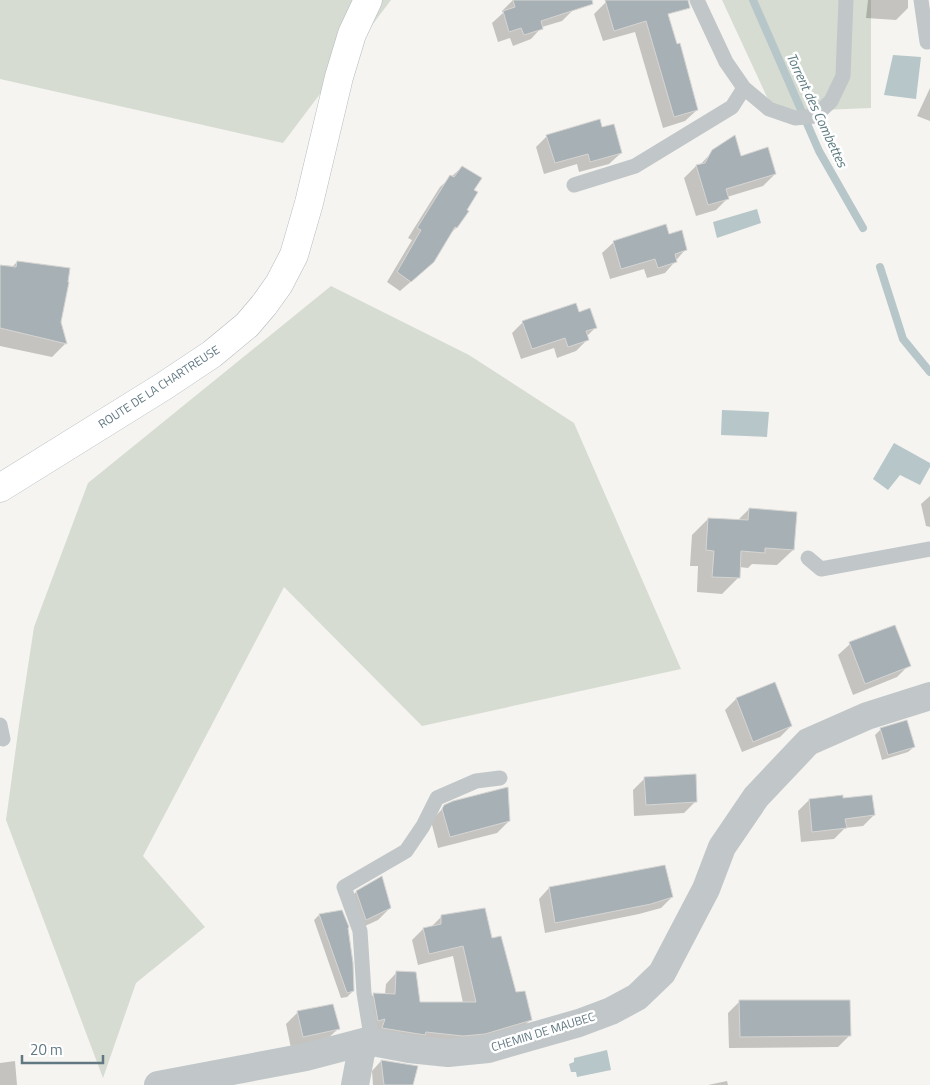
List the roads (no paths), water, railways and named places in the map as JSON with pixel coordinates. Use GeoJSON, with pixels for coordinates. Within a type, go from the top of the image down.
{"type":"FeatureCollection","features":[{"type":"Feature","properties":{"kind":"main road","name":"ROUTE DE LA CHARTREUSE"},"geometry":{"type":"LineString","coordinates":[[0,488],[212,354],[247,325],[264,305],[294,255],[339,77],[352,34],[368,0]]}},
{"type":"Feature","properties":{"kind":"street","name":"CHEMIN DE MAUBEC"},"geometry":{"type":"LineString","coordinates":[[158,1085],[306,1057],[367,1042],[448,1053],[488,1050],[579,1023],[637,997],[662,973],[706,889],[722,847],[736,825],[756,797],[808,742],[866,716],[930,696]]}},
{"type":"Feature","properties":{"kind":"street"},"geometry":{"type":"LineString","coordinates":[[355,1085],[361,1053],[367,1042]]}},
{"type":"Feature","properties":{"kind":"lane"},"geometry":{"type":"LineString","coordinates":[[697,0],[726,62],[744,88],[769,108],[795,118],[815,116],[832,102],[843,76],[846,0]]}},
{"type":"Feature","properties":{"kind":"lane"},"geometry":{"type":"LineString","coordinates":[[921,0],[927,42]]}},
{"type":"Feature","properties":{"kind":"lane"},"geometry":{"type":"LineString","coordinates":[[574,185],[635,166],[732,108],[744,88]]}},
{"type":"Feature","properties":{"kind":"lane"},"geometry":{"type":"LineString","coordinates":[[808,558],[821,569],[930,549]]}},
{"type":"Feature","properties":{"kind":"lane"},"geometry":{"type":"LineString","coordinates":[[0,725],[3,739],[0,738]]}},
{"type":"Feature","properties":{"kind":"lane"},"geometry":{"type":"LineString","coordinates":[[367,1042],[370,1030],[364,994],[360,931],[344,886],[406,851],[423,826],[437,798],[476,780],[500,778]]}},
{"type":"Feature","properties":{"kind":"waterway","name":"Torrent des Combettes"},"geometry":{"type":"LineString","coordinates":[[753,0],[819,151],[863,228]]}},
{"type":"Feature","properties":{"kind":"waterway","name":"Torrent des Combettes"},"geometry":{"type":"LineString","coordinates":[[880,267],[903,339],[930,372]]}}]}
